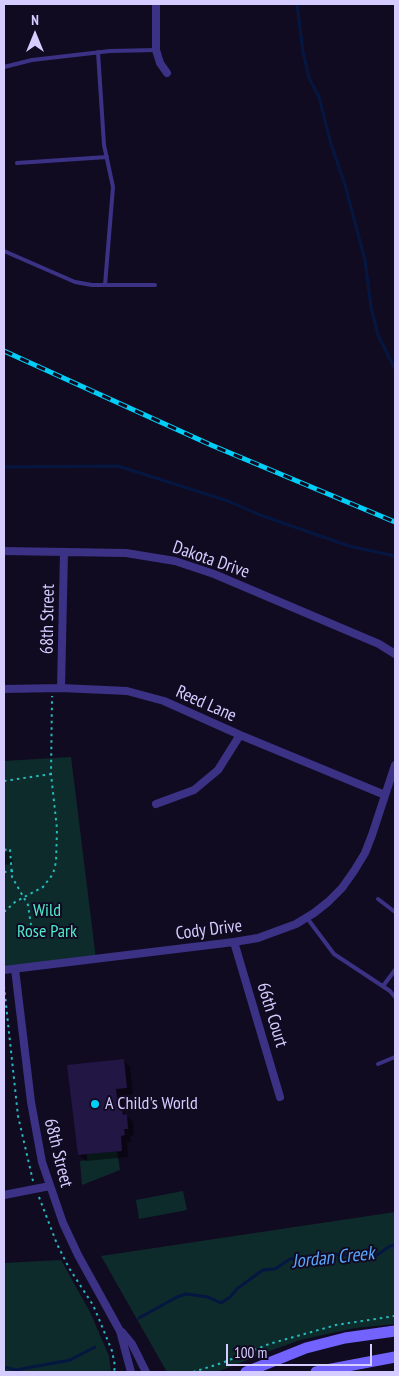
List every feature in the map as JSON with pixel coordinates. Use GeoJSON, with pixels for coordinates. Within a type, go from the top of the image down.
{"type":"FeatureCollection","features":[{"type":"Feature","properties":{"kind":"main road"},"geometry":{"type":"LineString","coordinates":[[246,1372],[306,1348],[345,1338],[395,1331]]}},
{"type":"Feature","properties":{"kind":"main road"},"geometry":{"type":"LineString","coordinates":[[316,1372],[395,1357]]}},
{"type":"Feature","properties":{"kind":"street"},"geometry":{"type":"LineString","coordinates":[[156,4],[156,50],[160,63],[167,73]]}},
{"type":"Feature","properties":{"kind":"street","name":"Dakota Drive"},"geometry":{"type":"LineString","coordinates":[[4,551],[134,554],[190,565],[380,644],[395,654]]}},
{"type":"Feature","properties":{"kind":"street","name":"68th Street"},"geometry":{"type":"LineString","coordinates":[[61,688],[64,552]]}},
{"type":"Feature","properties":{"kind":"street","name":"Reed Lane"},"geometry":{"type":"LineString","coordinates":[[4,689],[61,688],[127,691],[164,701],[240,735],[385,795]]}},
{"type":"Feature","properties":{"kind":"street"},"geometry":{"type":"LineString","coordinates":[[156,804],[194,790],[218,770],[240,735]]}},
{"type":"Feature","properties":{"kind":"street","name":"Cody Drive"},"geometry":{"type":"LineString","coordinates":[[4,970],[258,938],[275,933],[307,918],[328,902],[342,888],[354,871],[372,835],[395,765]]}},
{"type":"Feature","properties":{"kind":"street","name":"66th Court"},"geometry":{"type":"LineString","coordinates":[[234,942],[280,1097]]}},
{"type":"Feature","properties":{"kind":"street","name":"68th Street"},"geometry":{"type":"LineString","coordinates":[[15,969],[35,1127],[50,1186],[63,1223],[78,1255],[120,1330],[132,1344],[146,1372]]}},
{"type":"Feature","properties":{"kind":"street"},"geometry":{"type":"LineString","coordinates":[[4,1195],[50,1186]]}},
{"type":"Feature","properties":{"kind":"street","name":"68th Street"},"geometry":{"type":"LineString","coordinates":[[120,1330],[131,1372]]}},
{"type":"Feature","properties":{"kind":"lane"},"geometry":{"type":"LineString","coordinates":[[4,67],[32,60],[98,52],[156,50]]}},
{"type":"Feature","properties":{"kind":"lane"},"geometry":{"type":"LineString","coordinates":[[98,52],[103,134],[113,196],[105,285]]}},
{"type":"Feature","properties":{"kind":"lane"},"geometry":{"type":"LineString","coordinates":[[17,163],[107,157]]}},
{"type":"Feature","properties":{"kind":"lane"},"geometry":{"type":"LineString","coordinates":[[4,251],[75,282],[105,285],[155,285]]}},
{"type":"Feature","properties":{"kind":"lane"},"geometry":{"type":"LineString","coordinates":[[378,899],[395,912]]}},
{"type":"Feature","properties":{"kind":"lane"},"geometry":{"type":"LineString","coordinates":[[307,918],[334,954],[395,996]]}},
{"type":"Feature","properties":{"kind":"lane"},"geometry":{"type":"LineString","coordinates":[[383,986],[395,970]]}},
{"type":"Feature","properties":{"kind":"lane"},"geometry":{"type":"LineString","coordinates":[[378,1064],[395,1057]]}},
{"type":"Feature","properties":{"kind":"path"},"geometry":{"type":"LineString","coordinates":[[4,912],[8,906],[48,882],[53,874],[56,862],[57,829],[51,774],[52,696]]}},
{"type":"Feature","properties":{"kind":"path"},"geometry":{"type":"LineString","coordinates":[[4,781],[51,774]]}},
{"type":"Feature","properties":{"kind":"path"},"geometry":{"type":"LineString","coordinates":[[4,850],[10,849],[12,877],[28,905],[31,925]]}},
{"type":"Feature","properties":{"kind":"path"},"geometry":{"type":"LineString","coordinates":[[4,872],[13,871]]}},
{"type":"Feature","properties":{"kind":"path"},"geometry":{"type":"LineString","coordinates":[[193,1372],[222,1363],[269,1344],[336,1325],[395,1316]]}},
{"type":"Feature","properties":{"kind":"green space","name":"Wild Rose Park"},"geometry":{"type":"Polygon","coordinates":[[[71,757],[96,959],[4,970],[4,761],[71,757]]]}},
{"type":"Feature","properties":{"kind":"green space"},"geometry":{"type":"Polygon","coordinates":[[[117,1151],[120,1170],[82,1185],[80,1161],[87,1160],[87,1154],[117,1151]]]}},
{"type":"Feature","properties":{"kind":"green space"},"geometry":{"type":"Polygon","coordinates":[[[183,1191],[187,1210],[139,1219],[136,1200],[183,1191]]]}},
{"type":"Feature","properties":{"kind":"green space"},"geometry":{"type":"Polygon","coordinates":[[[395,1212],[395,1324],[355,1328],[300,1340],[217,1372],[167,1372],[101,1256],[395,1212]]]}},
{"type":"Feature","properties":{"kind":"green space"},"geometry":{"type":"Polygon","coordinates":[[[61,1260],[90,1312],[109,1356],[111,1372],[4,1372],[4,1263],[61,1260]]]}},
{"type":"Feature","properties":{"kind":"building","name":"A Child's World"},"geometry":{"type":"Polygon","coordinates":[[[124,1059],[127,1088],[116,1089],[118,1108],[122,1108],[123,1115],[127,1114],[128,1129],[124,1129],[125,1135],[121,1136],[122,1151],[78,1155],[67,1065],[124,1059]]]}},
{"type":"Feature","properties":{"kind":"waterway"},"geometry":{"type":"LineString","coordinates":[[297,4],[303,52],[309,78],[319,97],[331,144],[345,185],[365,260],[371,307],[378,335],[395,369]]}},
{"type":"Feature","properties":{"kind":"waterway"},"geometry":{"type":"LineString","coordinates":[[4,467],[118,466],[228,501],[260,515],[349,546],[395,556]]}},
{"type":"Feature","properties":{"kind":"waterway","name":"Jordan Creek"},"geometry":{"type":"LineString","coordinates":[[139,1318],[186,1294],[208,1297],[221,1303],[263,1270],[275,1269],[290,1259],[331,1254],[374,1257],[390,1246],[395,1245]]}},
{"type":"Feature","properties":{"kind":"waterway","name":"Jordan Creek"},"geometry":{"type":"LineString","coordinates":[[4,1367],[16,1370],[70,1360],[95,1347]]}},
{"type":"Feature","properties":{"kind":"railway"},"geometry":{"type":"LineString","coordinates":[[4,351],[211,445],[395,522]]}},
{"type":"Feature","properties":{"kind":"place","name":"A Child's World"},"geometry":{"type":"Point","coordinates":[95,1104]}}]}
